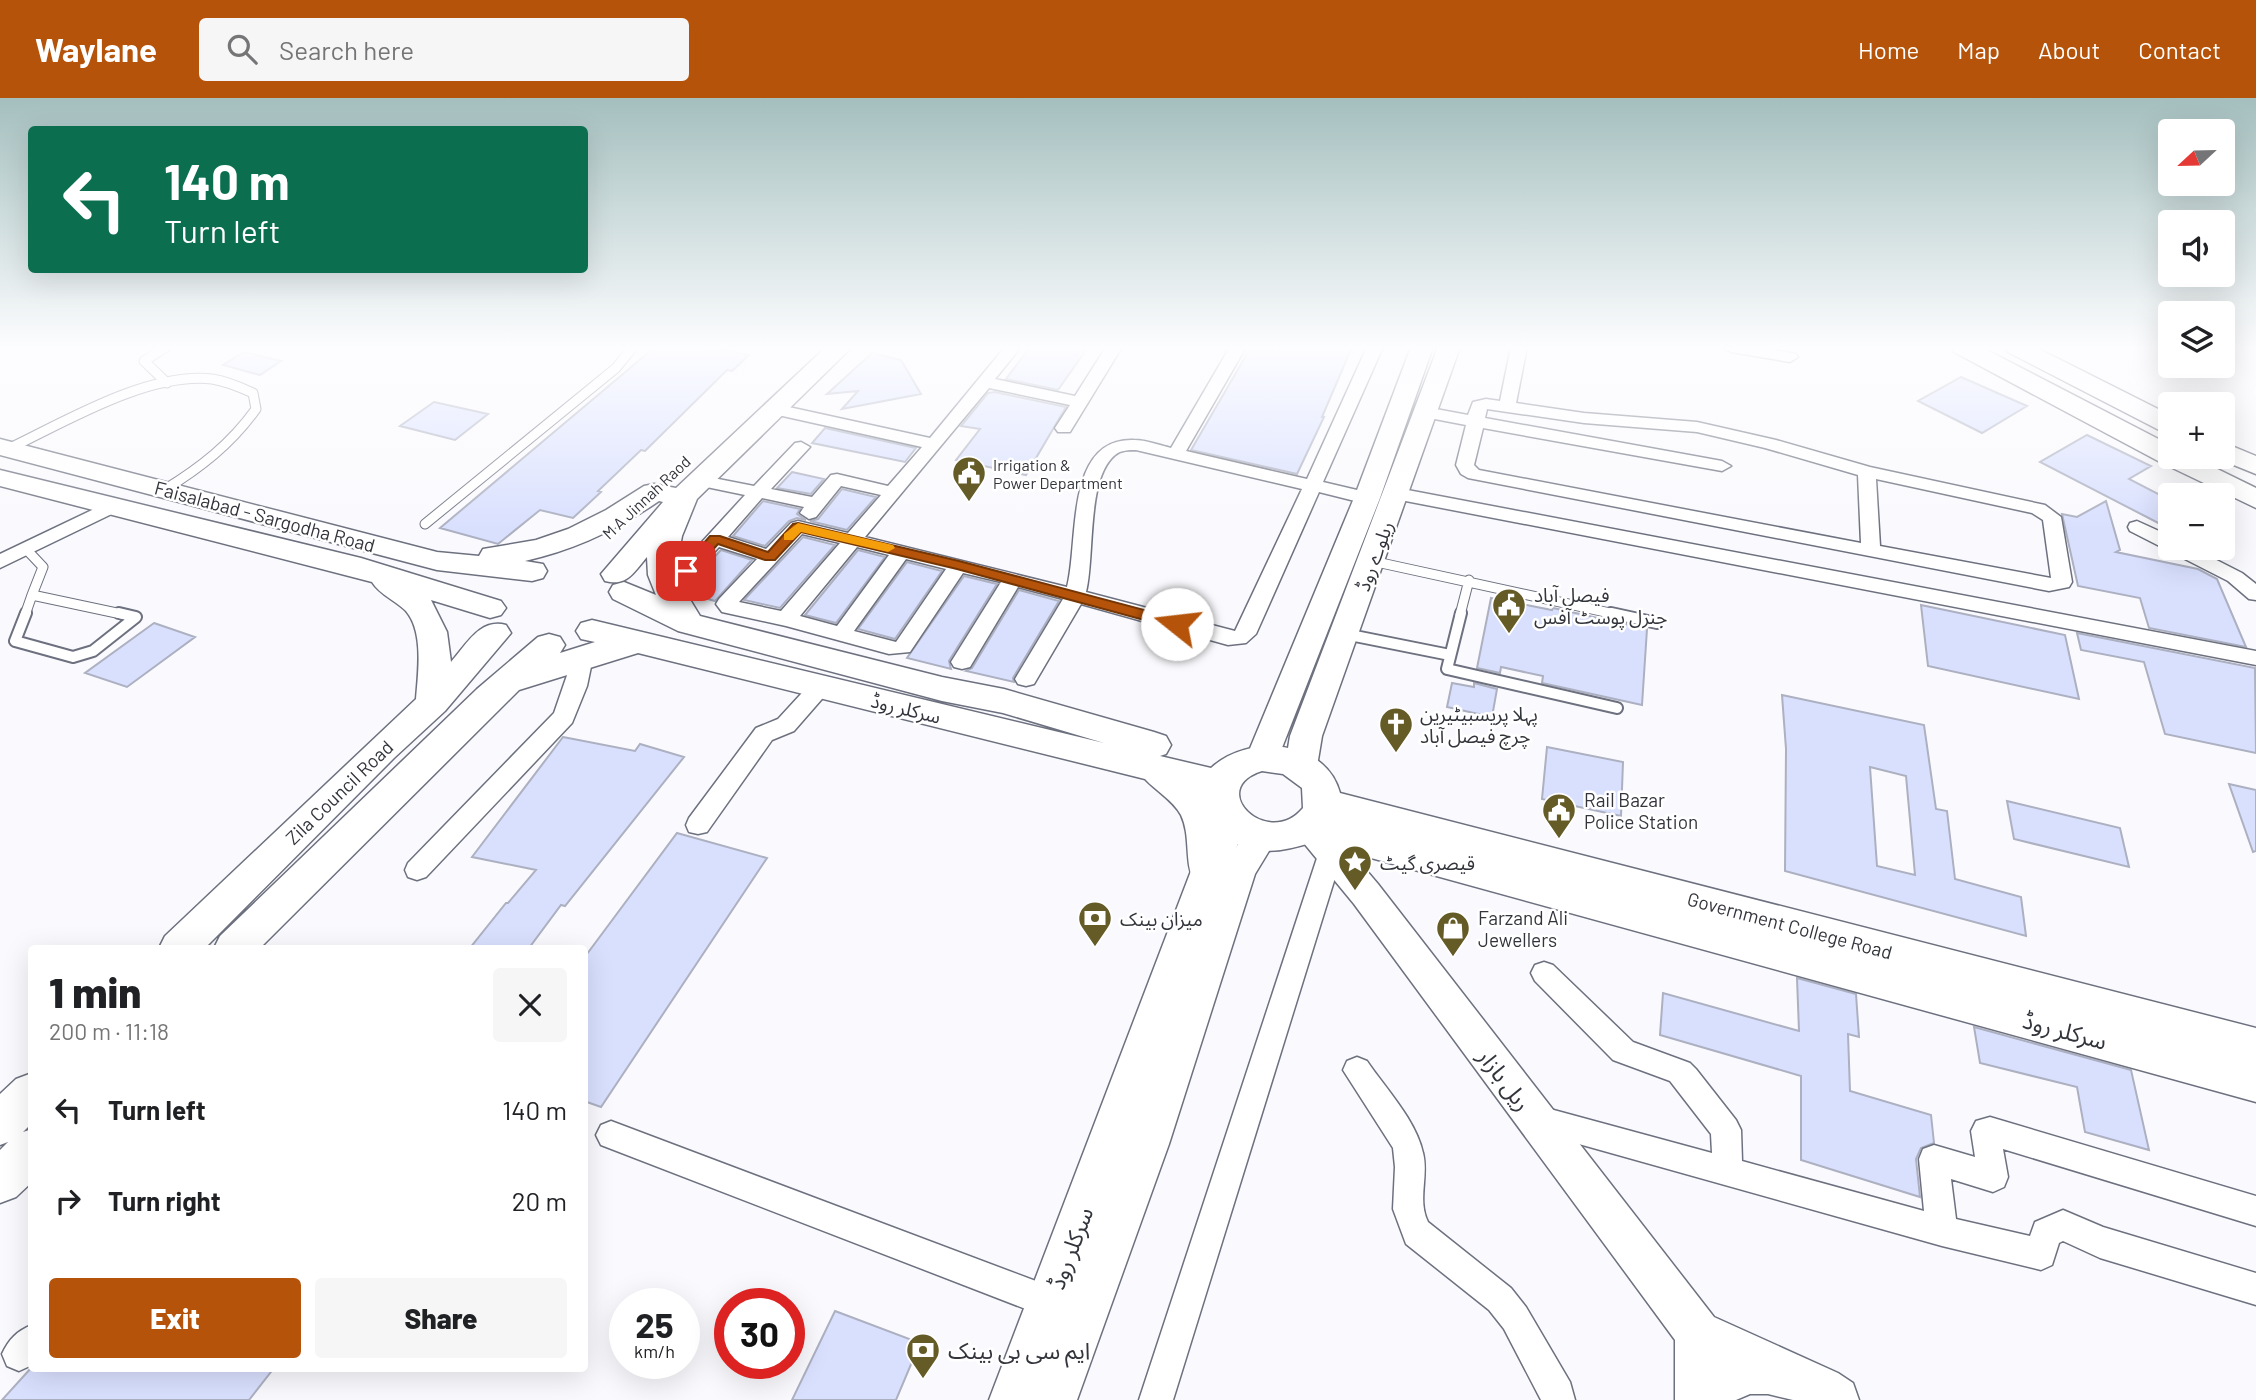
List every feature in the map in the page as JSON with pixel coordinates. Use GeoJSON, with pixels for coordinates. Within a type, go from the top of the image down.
{"type":"FeatureCollection","features":[{"type":"Feature","properties":{"kind":"main road","name":"M A Jinnah Raod"},"geometry":{"type":"LineString","coordinates":[[578,561],[742,408]]}},
{"type":"Feature","properties":{"kind":"main road","name":"ریلوے روڈ"},"geometry":{"type":"LineString","coordinates":[[1241,793],[1367,498],[1400,408]]}},
{"type":"Feature","properties":{"kind":"main road","name":"ریلوے روڈ"},"geometry":{"type":"LineString","coordinates":[[1301,766],[1306,736],[1427,408]]}},
{"type":"Feature","properties":{"kind":"main road"},"geometry":{"type":"LineString","coordinates":[[2079,408],[2158,449]]}},
{"type":"Feature","properties":{"kind":"main road"},"geometry":{"type":"LineString","coordinates":[[2136,408],[2158,419]]}},
{"type":"Feature","properties":{"kind":"main road","name":"M A Jinnah Raod"},"geometry":{"type":"LineString","coordinates":[[620,583],[691,489],[775,409]]}},
{"type":"Feature","properties":{"kind":"main road","name":"Faisalabad - Sargodha Road"},"geometry":{"type":"LineString","coordinates":[[4,448],[164,490],[366,561],[492,620]]}},
{"type":"Feature","properties":{"kind":"main road"},"geometry":{"type":"LineString","coordinates":[[2235,456],[2256,466]]}},
{"type":"Feature","properties":{"kind":"main road"},"geometry":{"type":"LineString","coordinates":[[2197,469],[2256,499]]}},
{"type":"Feature","properties":{"kind":"main road","name":"Faisalabad - Sargodha Road"},"geometry":{"type":"LineString","coordinates":[[0,478],[113,506],[366,561],[437,561],[532,570]]}},
{"type":"Feature","properties":{"kind":"main road"},"geometry":{"type":"LineString","coordinates":[[437,561],[521,553],[569,541],[611,522],[654,492],[691,489],[659,562],[667,592],[689,624]]}},
{"type":"Feature","properties":{"kind":"main road"},"geometry":{"type":"LineString","coordinates":[[366,561],[421,608],[432,636],[435,671],[433,703]]}},
{"type":"Feature","properties":{"kind":"main road"},"geometry":{"type":"LineString","coordinates":[[578,561],[600,565],[620,583],[620,606],[609,619],[574,644],[527,646],[509,641],[492,620],[498,594],[512,581],[532,570],[578,561]]}},
{"type":"Feature","properties":{"kind":"main road","name":"سرکلر روڈ"},"geometry":{"type":"LineString","coordinates":[[620,583],[689,624],[942,689],[1004,701],[1241,793]]}},
{"type":"Feature","properties":{"kind":"main road","name":"Zila Council Road"},"geometry":{"type":"LineString","coordinates":[[182,945],[382,749],[433,703],[492,620]]}},
{"type":"Feature","properties":{"kind":"main road","name":"سرکلر روڈ"},"geometry":{"type":"LineString","coordinates":[[574,644],[639,643],[1155,768],[1241,793]]}},
{"type":"Feature","properties":{"kind":"main road","name":"Zila Council Road"},"geometry":{"type":"LineString","coordinates":[[237,945],[500,687],[574,644]]}},
{"type":"Feature","properties":{"kind":"main road"},"geometry":{"type":"LineString","coordinates":[[1283,759],[1301,766],[1322,789],[1322,827],[1279,837],[1241,793],[1283,759]]}},
{"type":"Feature","properties":{"kind":"main road"},"geometry":{"type":"LineString","coordinates":[[1155,768],[1184,790],[1204,822],[1208,871]]}},
{"type":"Feature","properties":{"kind":"main road","name":"سرکلر روڈ"},"geometry":{"type":"LineString","coordinates":[[1012,1400],[1208,871],[1241,793]]}},
{"type":"Feature","properties":{"kind":"main road","name":"سرکلر روڈ"},"geometry":{"type":"LineString","coordinates":[[1054,1400],[1149,1144],[1239,871],[1241,793]]}},
{"type":"Feature","properties":{"kind":"main road","name":"Government College Road"},"geometry":{"type":"LineString","coordinates":[[1322,827],[1882,970],[2256,1047]]}},
{"type":"Feature","properties":{"kind":"main road","name":"ریل بازار"},"geometry":{"type":"LineString","coordinates":[[1322,827],[1366,894],[1698,1333],[1792,1374],[1824,1390],[1836,1400]]}},
{"type":"Feature","properties":{"kind":"main road","name":"سرکلر روڈ"},"geometry":{"type":"LineString","coordinates":[[1882,970],[2256,1082]]}},
{"type":"Feature","properties":{"kind":"main road"},"geometry":{"type":"LineString","coordinates":[[0,1124],[28,1097]]}},
{"type":"Feature","properties":{"kind":"main road"},"geometry":{"type":"LineString","coordinates":[[0,1181],[28,1154]]}},
{"type":"Feature","properties":{"kind":"main road"},"geometry":{"type":"LineString","coordinates":[[1698,1333],[1698,1400]]}},
{"type":"Feature","properties":{"kind":"main road","name":"ریل بازار"},"geometry":{"type":"LineString","coordinates":[[1706,1400],[1711,1391],[1733,1375],[1761,1370],[1792,1374]]}},
{"type":"Feature","properties":{"kind":"street"},"geometry":{"type":"LineString","coordinates":[[786,619],[964,408]]}},
{"type":"Feature","properties":{"kind":"street"},"geometry":{"type":"LineString","coordinates":[[1064,428],[1076,408]]}},
{"type":"Feature","properties":{"kind":"street"},"geometry":{"type":"LineString","coordinates":[[1176,454],[1203,408]]}},
{"type":"Feature","properties":{"kind":"street"},"geometry":{"type":"LineString","coordinates":[[798,527],[959,565],[1228,638],[1239,638],[1246,634],[1348,408]]}},
{"type":"Feature","properties":{"kind":"street"},"geometry":{"type":"LineString","coordinates":[[1479,408],[1465,465],[1466,470],[1474,474],[2049,585],[2062,582],[2052,517],[2048,513],[1867,472],[1770,444],[1697,427],[1584,418],[1512,408]]}},
{"type":"Feature","properties":{"kind":"street"},"geometry":{"type":"LineString","coordinates":[[775,409],[934,444]]}},
{"type":"Feature","properties":{"kind":"street"},"geometry":{"type":"LineString","coordinates":[[1425,412],[1723,466]]}},
{"type":"Feature","properties":{"kind":"street"},"geometry":{"type":"LineString","coordinates":[[1627,471],[1631,420]]}},
{"type":"Feature","properties":{"kind":"street"},"geometry":{"type":"LineString","coordinates":[[1026,679],[1075,595],[1091,482],[1107,452],[1122,445],[1136,445],[1367,498]]}},
{"type":"Feature","properties":{"kind":"street"},"geometry":{"type":"LineString","coordinates":[[686,571],[801,447]]}},
{"type":"Feature","properties":{"kind":"street"},"geometry":{"type":"LineString","coordinates":[[1867,472],[1871,551]]}},
{"type":"Feature","properties":{"kind":"street"},"geometry":{"type":"LineString","coordinates":[[893,493],[837,479],[798,527],[726,604],[729,607],[896,647],[959,565]]}},
{"type":"Feature","properties":{"kind":"street"},"geometry":{"type":"LineString","coordinates":[[691,489],[758,492],[817,504]]}},
{"type":"Feature","properties":{"kind":"street"},"geometry":{"type":"LineString","coordinates":[[1397,494],[2256,658]]}},
{"type":"Feature","properties":{"kind":"street"},"geometry":{"type":"LineString","coordinates":[[0,562],[113,506]]}},
{"type":"Feature","properties":{"kind":"street"},"geometry":{"type":"LineString","coordinates":[[2137,527],[2158,538]]}},
{"type":"Feature","properties":{"kind":"street"},"geometry":{"type":"LineString","coordinates":[[715,539],[770,557]]}},
{"type":"Feature","properties":{"kind":"street"},"geometry":{"type":"LineString","coordinates":[[847,626],[902,551]]}},
{"type":"Feature","properties":{"kind":"street"},"geometry":{"type":"LineString","coordinates":[[2202,560],[2235,577],[2256,594]]}},
{"type":"Feature","properties":{"kind":"street"},"geometry":{"type":"LineString","coordinates":[[962,662],[1013,579]]}},
{"type":"Feature","properties":{"kind":"street"},"geometry":{"type":"LineString","coordinates":[[417,870],[564,717],[576,686],[574,644]]}},
{"type":"Feature","properties":{"kind":"street"},"geometry":{"type":"LineString","coordinates":[[698,825],[764,734],[786,725],[820,687]]}},
{"type":"Feature","properties":{"kind":"street"},"geometry":{"type":"LineString","coordinates":[[1156,1400],[1322,827]]}},
{"type":"Feature","properties":{"kind":"street"},"geometry":{"type":"LineString","coordinates":[[1544,973],[1623,1051],[1679,1072],[1686,1078],[1726,1130],[1727,1172]]}},
{"type":"Feature","properties":{"kind":"street"},"geometry":{"type":"LineString","coordinates":[[1357,1070],[1406,1143],[1411,1156],[1406,1205],[1416,1233],[1500,1299],[1515,1318],[1558,1394],[1558,1400]]}},
{"type":"Feature","properties":{"kind":"street"},"geometry":{"type":"LineString","coordinates":[[1536,1119],[1942,1231],[2041,1254],[2046,1233],[2063,1225],[2100,1242],[2256,1289]]}},
{"type":"Feature","properties":{"kind":"street"},"geometry":{"type":"LineString","coordinates":[[1942,1231],[1934,1159],[1993,1177],[1986,1135],[1986,1131],[1990,1130],[2256,1211]]}},
{"type":"Feature","properties":{"kind":"street"},"geometry":{"type":"LineString","coordinates":[[611,1135],[1049,1302]]}},
{"type":"Feature","properties":{"kind":"lane"},"geometry":{"type":"LineString","coordinates":[[4,448],[99,408]]}},
{"type":"Feature","properties":{"kind":"lane"},"geometry":{"type":"LineString","coordinates":[[164,490],[202,467],[241,432],[256,408]]}},
{"type":"Feature","properties":{"kind":"lane"},"geometry":{"type":"LineString","coordinates":[[425,524],[567,408]]}},
{"type":"Feature","properties":{"kind":"lane"},"geometry":{"type":"LineString","coordinates":[[26,549],[43,567],[32,595],[15,641],[73,657],[93,651],[136,617],[42,594],[32,595]]}},
{"type":"Feature","properties":{"kind":"lane"},"geometry":{"type":"LineString","coordinates":[[1372,561],[1469,580],[1657,624]]}},
{"type":"Feature","properties":{"kind":"lane"},"geometry":{"type":"LineString","coordinates":[[1469,580],[1447,669],[1617,708]]}},
{"type":"Feature","properties":{"kind":"lane"},"geometry":{"type":"LineString","coordinates":[[1345,634],[1450,655]]}},
{"type":"Feature","properties":{"kind":"building"},"geometry":{"type":"Polygon","coordinates":[[[426,408],[460,408],[488,414],[455,440],[400,426],[426,408]]]}},
{"type":"Feature","properties":{"kind":"building"},"geometry":{"type":"Polygon","coordinates":[[[583,408],[689,408],[645,451],[641,450],[573,518],[540,510],[498,544],[440,528],[583,408]]]}},
{"type":"Feature","properties":{"kind":"building"},"geometry":{"type":"Polygon","coordinates":[[[976,408],[1066,408],[1026,475],[956,460],[980,429],[961,426],[976,408]]]}},
{"type":"Feature","properties":{"kind":"building"},"geometry":{"type":"Polygon","coordinates":[[[1216,408],[1326,408],[1297,474],[1191,450],[1216,408]]]}},
{"type":"Feature","properties":{"kind":"building"},"geometry":{"type":"Polygon","coordinates":[[[1932,408],[2024,408],[1982,433],[1932,408]]]}},
{"type":"Feature","properties":{"kind":"building"},"geometry":{"type":"Polygon","coordinates":[[[825,428],[916,448],[905,462],[812,443],[825,428]]]}},
{"type":"Feature","properties":{"kind":"building"},"geometry":{"type":"Polygon","coordinates":[[[2087,435],[2151,466],[2129,479],[2158,494],[2158,523],[2040,462],[2087,435]]]}},
{"type":"Feature","properties":{"kind":"building"},"geometry":{"type":"Polygon","coordinates":[[[792,472],[824,479],[811,494],[777,488],[792,472]]]}},
{"type":"Feature","properties":{"kind":"building"},"geometry":{"type":"Polygon","coordinates":[[[842,489],[876,497],[847,530],[810,521],[818,519],[842,489]]]}},
{"type":"Feature","properties":{"kind":"building"},"geometry":{"type":"Polygon","coordinates":[[[763,501],[800,509],[797,514],[806,520],[797,518],[789,521],[765,546],[733,536],[763,501]]]}},
{"type":"Feature","properties":{"kind":"building"},"geometry":{"type":"Polygon","coordinates":[[[2106,501],[2120,550],[2116,552],[2198,569],[2217,579],[2246,647],[2149,628],[2140,598],[2078,586],[2062,514],[2077,517],[2106,501]]]}},
{"type":"Feature","properties":{"kind":"building"},"geometry":{"type":"Polygon","coordinates":[[[803,537],[835,545],[780,608],[744,600],[803,537]]]}},
{"type":"Feature","properties":{"kind":"building"},"geometry":{"type":"Polygon","coordinates":[[[721,550],[752,560],[715,601],[690,594],[686,587],[721,550]]]}},
{"type":"Feature","properties":{"kind":"building"},"geometry":{"type":"Polygon","coordinates":[[[858,550],[885,557],[836,623],[805,615],[858,550]]]}},
{"type":"Feature","properties":{"kind":"building"},"geometry":{"type":"Polygon","coordinates":[[[907,562],[942,571],[895,639],[858,629],[907,562]]]}},
{"type":"Feature","properties":{"kind":"building"},"geometry":{"type":"Polygon","coordinates":[[[964,576],[997,584],[949,661],[951,669],[907,658],[964,576]]]}},
{"type":"Feature","properties":{"kind":"building"},"geometry":{"type":"Polygon","coordinates":[[[1019,590],[1059,601],[1013,678],[1014,682],[966,671],[972,668],[1019,590]]]}},
{"type":"Feature","properties":{"kind":"building"},"geometry":{"type":"Polygon","coordinates":[[[1491,598],[1552,610],[1553,608],[1647,629],[1642,705],[1542,683],[1543,676],[1501,667],[1500,673],[1477,668],[1491,598]]]}},
{"type":"Feature","properties":{"kind":"building"},"geometry":{"type":"Polygon","coordinates":[[[1921,605],[2065,635],[2079,699],[1928,666],[1921,605]]]}},
{"type":"Feature","properties":{"kind":"building"},"geometry":{"type":"Polygon","coordinates":[[[154,623],[195,637],[127,687],[85,673],[154,623]]]}},
{"type":"Feature","properties":{"kind":"building"},"geometry":{"type":"Polygon","coordinates":[[[2077,633],[2255,668],[2256,753],[2165,734],[2144,662],[2081,650],[2077,633]]]}},
{"type":"Feature","properties":{"kind":"building"},"geometry":{"type":"Polygon","coordinates":[[[1452,683],[1474,687],[1474,683],[1497,689],[1492,717],[1447,707],[1452,683]]]}},
{"type":"Feature","properties":{"kind":"building"},"geometry":{"type":"Polygon","coordinates":[[[1782,695],[1924,725],[1936,809],[1947,811],[1955,879],[2021,897],[2026,936],[1785,871],[1786,749],[1782,695]],[[1870,767],[1877,866],[1915,875],[1906,776],[1870,767]]]}},
{"type":"Feature","properties":{"kind":"building"},"geometry":{"type":"Polygon","coordinates":[[[563,737],[635,751],[640,744],[684,757],[565,906],[561,905],[531,945],[472,945],[536,870],[472,857],[563,737]]]}},
{"type":"Feature","properties":{"kind":"building"},"geometry":{"type":"Polygon","coordinates":[[[1547,747],[1623,762],[1621,816],[1542,799],[1547,747]]]}},
{"type":"Feature","properties":{"kind":"building"},"geometry":{"type":"Polygon","coordinates":[[[2229,784],[2256,790],[2256,851],[2253,852],[2229,784]]]}},
{"type":"Feature","properties":{"kind":"building"},"geometry":{"type":"Polygon","coordinates":[[[2007,801],[2120,828],[2129,867],[2014,839],[2007,801]]]}},
{"type":"Feature","properties":{"kind":"building"},"geometry":{"type":"Polygon","coordinates":[[[677,833],[767,858],[601,1107],[588,1102],[588,953],[677,833]]]}},
{"type":"Feature","properties":{"kind":"building"},"geometry":{"type":"Polygon","coordinates":[[[1797,978],[1856,994],[1859,1037],[1848,1034],[1850,1091],[1931,1115],[1934,1143],[1921,1148],[1916,1159],[1920,1197],[1801,1160],[1801,1076],[1660,1035],[1663,993],[1799,1031],[1797,978]]]}},
{"type":"Feature","properties":{"kind":"building"},"geometry":{"type":"Polygon","coordinates":[[[1974,1027],[2131,1070],[2149,1150],[2085,1132],[2077,1087],[1980,1063],[1974,1027]]]}},
{"type":"Feature","properties":{"kind":"building"},"geometry":{"type":"Polygon","coordinates":[[[835,1311],[920,1343],[896,1400],[792,1400],[802,1379],[805,1379],[805,1373],[835,1311]]]}},
{"type":"Feature","properties":{"kind":"building"},"geometry":{"type":"Polygon","coordinates":[[[28,1371],[271,1372],[249,1400],[2,1400],[28,1371]]]}},
{"type":"Feature","properties":{"kind":"slow traffic"},"geometry":{"type":"LineString","coordinates":[[788,537],[798,527],[888,548]]}},
{"type":"Feature","properties":{"kind":"place","name":"Irrigation & Power Department"},"geometry":{"type":"Point","coordinates":[969,503]}},
{"type":"Feature","properties":{"kind":"place","name":"فیصل آباد جنرل پوسٹ آفس"},"geometry":{"type":"Point","coordinates":[1509,635]}},
{"type":"Feature","properties":{"kind":"place","name":"پہلا پریسبیٹیرین چرچ فیصل آباد"},"geometry":{"type":"Point","coordinates":[1396,754]}},
{"type":"Feature","properties":{"kind":"place","name":"Rail Bazar Police Station"},"geometry":{"type":"Point","coordinates":[1559,840]}},
{"type":"Feature","properties":{"kind":"place","name":"قیصری گیٹ"},"geometry":{"type":"Point","coordinates":[1355,892]}},
{"type":"Feature","properties":{"kind":"place","name":"میزان بینک"},"geometry":{"type":"Point","coordinates":[1095,948]}},
{"type":"Feature","properties":{"kind":"place","name":"Farzand Ali Jewellers"},"geometry":{"type":"Point","coordinates":[1453,958]}},
{"type":"Feature","properties":{"kind":"place","name":"ایم سی بی بینک"},"geometry":{"type":"Point","coordinates":[923,1380]}},
{"type":"Feature","properties":{"kind":"route"},"geometry":{"type":"LineString","coordinates":[[686,571],[715,539],[770,557],[798,527],[959,565],[1177,624]]}}]}
